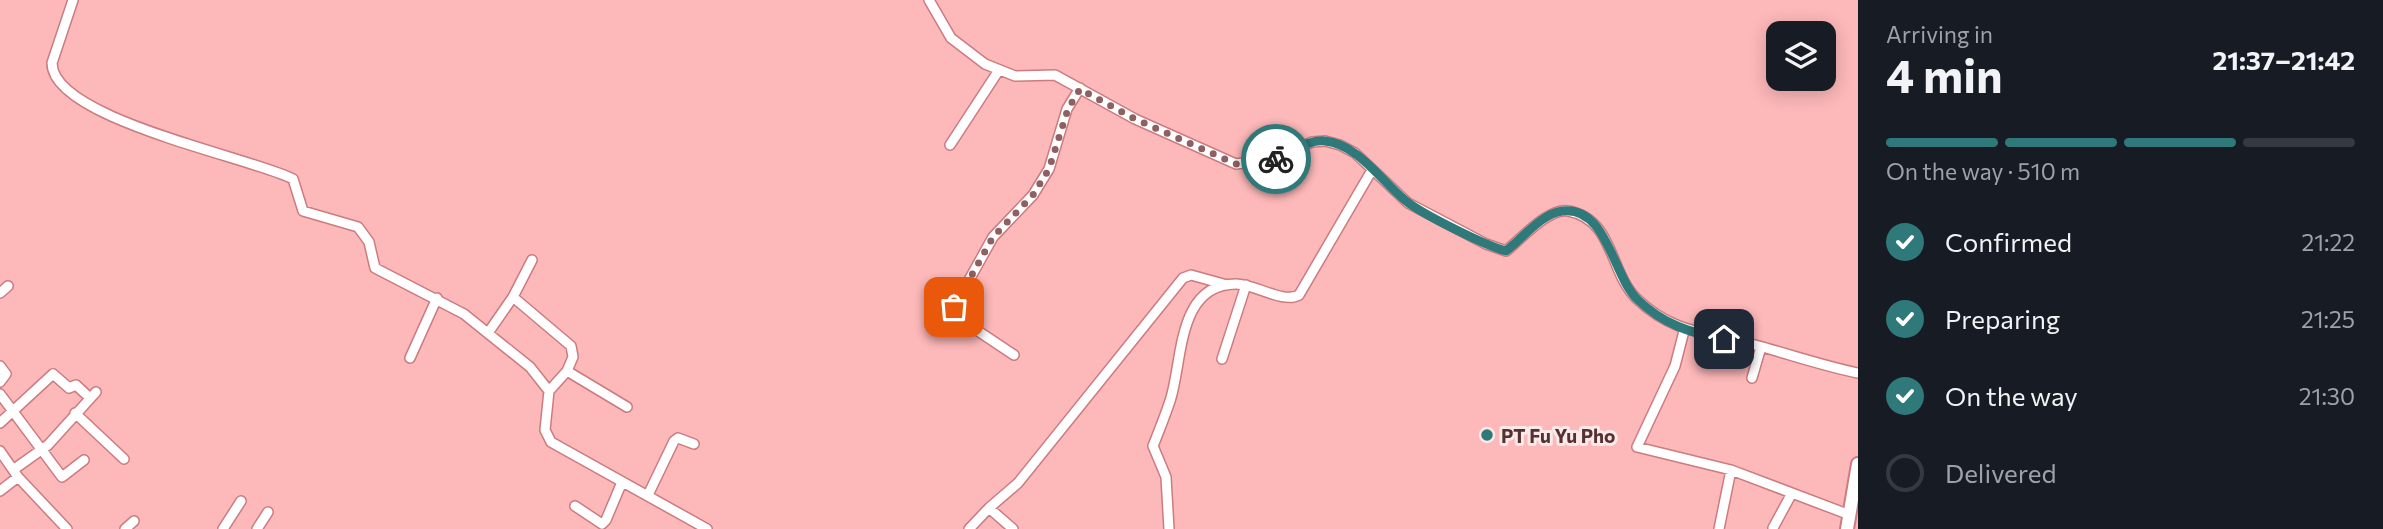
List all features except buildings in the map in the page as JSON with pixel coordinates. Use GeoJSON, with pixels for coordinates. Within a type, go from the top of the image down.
{"type":"FeatureCollection","features":[{"type":"Feature","properties":{"kind":"main road"},"geometry":{"type":"LineString","coordinates":[[1847,529],[1858,464]]}},
{"type":"Feature","properties":{"kind":"street"},"geometry":{"type":"LineString","coordinates":[[73,0],[52,63],[54,73],[68,88],[93,107],[153,135],[190,144],[293,179],[303,211],[358,226],[369,242],[375,268],[437,298],[488,333],[537,373],[549,391]]}},
{"type":"Feature","properties":{"kind":"street"},"geometry":{"type":"LineString","coordinates":[[929,0],[950,38],[978,60],[1015,76],[1051,74],[1135,119],[1236,164],[1278,158],[1305,145],[1325,141],[1355,153],[1408,203],[1494,248],[1506,251],[1535,225],[1556,212],[1568,211],[1581,216],[1603,232],[1612,258],[1633,295],[1653,312],[1684,331],[1761,347],[1858,373]]}},
{"type":"Feature","properties":{"kind":"street"},"geometry":{"type":"LineString","coordinates":[[950,145],[999,70]]}},
{"type":"Feature","properties":{"kind":"street"},"geometry":{"type":"LineString","coordinates":[[1014,355],[960,320],[954,307],[993,237],[1033,195],[1049,169],[1068,109],[1080,89]]}},
{"type":"Feature","properties":{"kind":"street"},"geometry":{"type":"LineString","coordinates":[[969,529],[1018,482],[1182,278],[1191,275],[1227,285],[1246,285],[1289,298],[1299,295],[1372,170]]}},
{"type":"Feature","properties":{"kind":"street"},"geometry":{"type":"LineString","coordinates":[[488,333],[513,297],[532,260]]}},
{"type":"Feature","properties":{"kind":"street"},"geometry":{"type":"LineString","coordinates":[[1169,529],[1167,485],[1153,446],[1171,399],[1179,349],[1193,310],[1204,296],[1227,285]]}},
{"type":"Feature","properties":{"kind":"street"},"geometry":{"type":"LineString","coordinates":[[1222,359],[1246,285]]}},
{"type":"Feature","properties":{"kind":"street"},"geometry":{"type":"LineString","coordinates":[[0,293],[8,286]]}},
{"type":"Feature","properties":{"kind":"street"},"geometry":{"type":"LineString","coordinates":[[513,297],[571,346],[573,357],[568,371],[549,391],[545,430],[551,442],[707,529]]}},
{"type":"Feature","properties":{"kind":"street"},"geometry":{"type":"LineString","coordinates":[[410,358],[437,298]]}},
{"type":"Feature","properties":{"kind":"street"},"geometry":{"type":"LineString","coordinates":[[1684,331],[1675,366],[1637,447],[1731,470],[1850,515]]}},
{"type":"Feature","properties":{"kind":"street"},"geometry":{"type":"LineString","coordinates":[[1752,378],[1761,347]]}},
{"type":"Feature","properties":{"kind":"street"},"geometry":{"type":"LineString","coordinates":[[0,366],[6,374],[0,382]]}},
{"type":"Feature","properties":{"kind":"street"},"geometry":{"type":"LineString","coordinates":[[568,371],[626,407]]}},
{"type":"Feature","properties":{"kind":"street"},"geometry":{"type":"LineString","coordinates":[[0,423],[55,373],[69,388],[76,386],[93,395],[43,450],[0,491]]}},
{"type":"Feature","properties":{"kind":"street"},"geometry":{"type":"LineString","coordinates":[[0,394],[62,477],[84,460]]}},
{"type":"Feature","properties":{"kind":"street"},"geometry":{"type":"LineString","coordinates":[[75,414],[124,459]]}},
{"type":"Feature","properties":{"kind":"street"},"geometry":{"type":"LineString","coordinates":[[648,495],[674,441],[678,438],[694,444]]}},
{"type":"Feature","properties":{"kind":"street"},"geometry":{"type":"LineString","coordinates":[[0,451],[16,474],[50,507],[67,529]]}},
{"type":"Feature","properties":{"kind":"street"},"geometry":{"type":"LineString","coordinates":[[1719,529],[1731,470]]}},
{"type":"Feature","properties":{"kind":"street"},"geometry":{"type":"LineString","coordinates":[[575,506],[603,526],[622,482]]}},
{"type":"Feature","properties":{"kind":"street"},"geometry":{"type":"LineString","coordinates":[[1773,528],[1792,493]]}},
{"type":"Feature","properties":{"kind":"street"},"geometry":{"type":"LineString","coordinates":[[223,529],[241,501]]}},
{"type":"Feature","properties":{"kind":"street"},"geometry":{"type":"LineString","coordinates":[[989,508],[1013,529]]}},
{"type":"Feature","properties":{"kind":"street"},"geometry":{"type":"LineString","coordinates":[[257,529],[268,512]]}},
{"type":"Feature","properties":{"kind":"street"},"geometry":{"type":"LineString","coordinates":[[125,529],[134,521]]}},
{"type":"Feature","properties":{"kind":"way so far"},"geometry":{"type":"LineString","coordinates":[[954,307],[993,237],[1033,195],[1049,169],[1068,109],[1080,89],[1159,131],[1236,164],[1253,164],[1276,159]]}},
{"type":"Feature","properties":{"kind":"place","name":"PT Fu Yu Pho"},"geometry":{"type":"Point","coordinates":[1487,435]}},
{"type":"Feature","properties":{"kind":"route"},"geometry":{"type":"LineString","coordinates":[[1276,159],[1312,142],[1325,141],[1340,145],[1355,153],[1408,203],[1494,248],[1506,251],[1535,225],[1556,212],[1568,211],[1581,216],[1603,232],[1619,273],[1639,301],[1684,331],[1724,339]]}}]}
